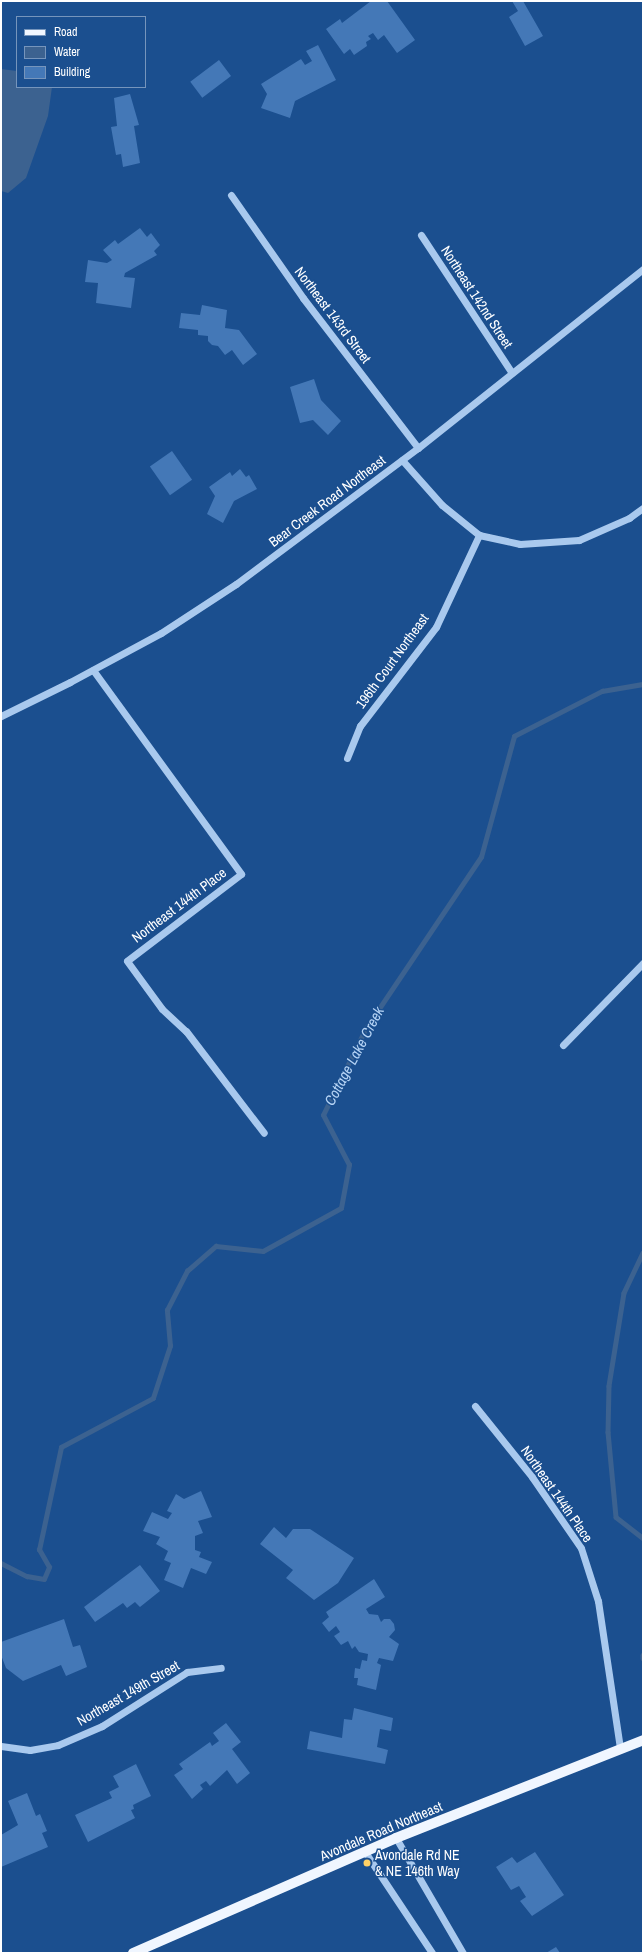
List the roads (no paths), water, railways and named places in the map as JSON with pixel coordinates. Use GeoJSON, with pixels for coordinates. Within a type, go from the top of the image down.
{"type":"FeatureCollection","features":[{"type":"Feature","properties":{"kind":"main road","name":"Avondale Road Northeast"},"geometry":{"type":"LineString","coordinates":[[132,1953],[396,1838],[643,1740]]}},
{"type":"Feature","properties":{"kind":"street","name":"Northeast 143rd Street"},"geometry":{"type":"LineString","coordinates":[[231,195],[303,298],[418,448]]}},
{"type":"Feature","properties":{"kind":"street","name":"Northeast 142nd Street"},"geometry":{"type":"LineString","coordinates":[[421,235],[512,373]]}},
{"type":"Feature","properties":{"kind":"street","name":"Bear Creek Road Northeast"},"geometry":{"type":"LineString","coordinates":[[1,716],[93,670],[161,633],[236,584],[418,448],[643,269]]}},
{"type":"Feature","properties":{"kind":"street"},"geometry":{"type":"LineString","coordinates":[[402,460],[442,505],[479,535],[520,544],[579,540],[629,518],[643,508]]}},
{"type":"Feature","properties":{"kind":"street","name":"196th Court Northeast"},"geometry":{"type":"LineString","coordinates":[[347,758],[360,726],[436,626],[479,535]]}},
{"type":"Feature","properties":{"kind":"street","name":"Northeast 144th Place"},"geometry":{"type":"LineString","coordinates":[[93,670],[241,874],[127,960],[162,1009],[186,1031],[264,1133]]}},
{"type":"Feature","properties":{"kind":"street"},"geometry":{"type":"LineString","coordinates":[[563,1045],[643,963]]}},
{"type":"Feature","properties":{"kind":"street","name":"Northeast 144th Place"},"geometry":{"type":"LineString","coordinates":[[475,1406],[532,1477],[581,1548],[598,1601],[620,1749]]}},
{"type":"Feature","properties":{"kind":"street","name":"Northeast 149th Street"},"geometry":{"type":"LineString","coordinates":[[1,1746],[30,1750],[58,1745],[102,1726],[187,1672],[222,1668]]}},
{"type":"Feature","properties":{"kind":"street"},"geometry":{"type":"LineString","coordinates":[[396,1838],[464,1953]]}},
{"type":"Feature","properties":{"kind":"street"},"geometry":{"type":"LineString","coordinates":[[366,1852],[432,1953]]}},
{"type":"Feature","properties":{"kind":"water"},"geometry":{"type":"Polygon","coordinates":[[[1,69],[16,71],[16,88],[52,88],[48,116],[26,178],[8,193],[1,191],[1,69]]]}},
{"type":"Feature","properties":{"kind":"waterway","name":"Cottage Lake Creek"},"geometry":{"type":"LineString","coordinates":[[1,1563],[27,1576],[44,1579],[49,1567],[39,1550],[61,1447],[153,1398],[170,1346],[167,1310],[187,1271],[216,1246],[263,1251],[341,1208],[349,1165],[323,1115],[366,1028],[481,857],[514,736],[602,691],[643,684]]}},
{"type":"Feature","properties":{"kind":"waterway"},"geometry":{"type":"LineString","coordinates":[[643,1253],[624,1293],[609,1386],[608,1432],[616,1517],[643,1538]]}},
{"type":"Feature","properties":{"kind":"place","name":"Avondale Rd NE & NE 146th Way"},"geometry":{"type":"Point","coordinates":[367,1863]}}]}
